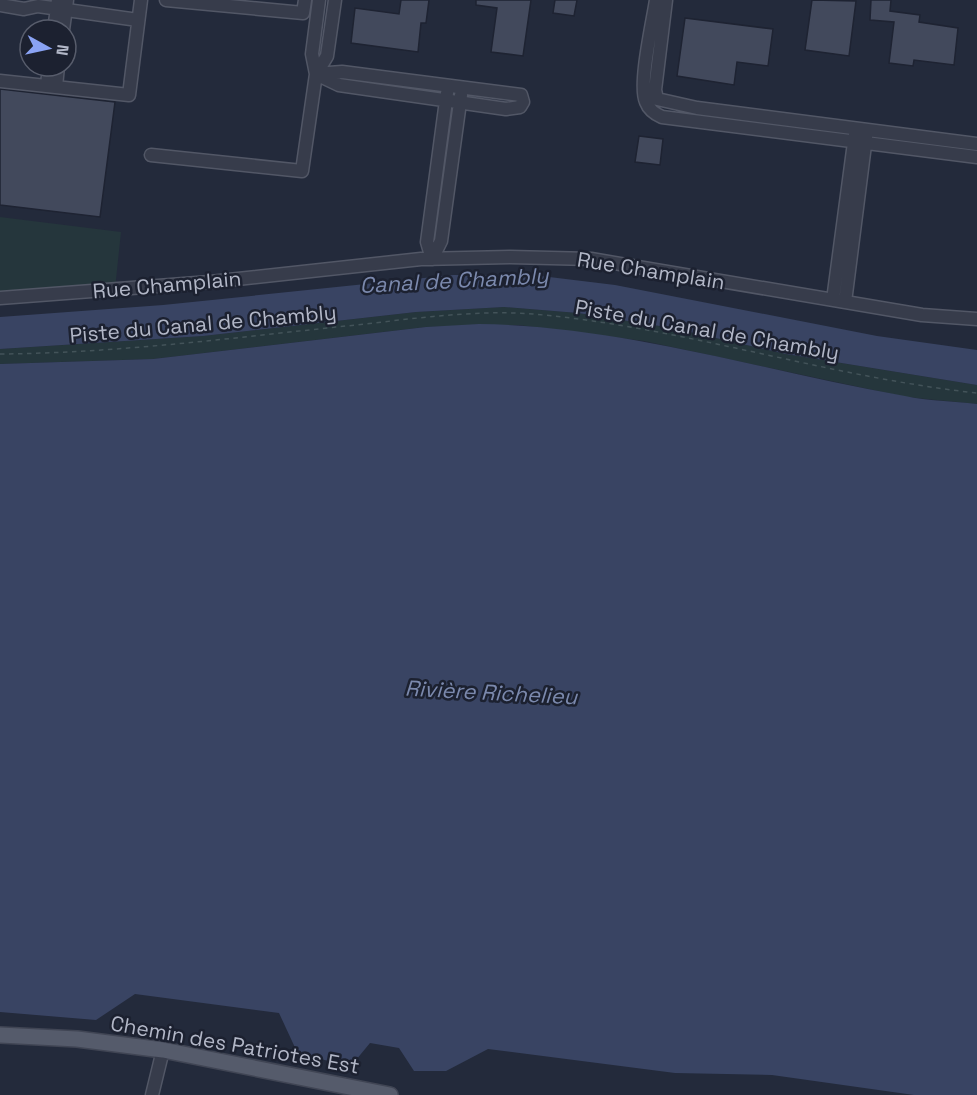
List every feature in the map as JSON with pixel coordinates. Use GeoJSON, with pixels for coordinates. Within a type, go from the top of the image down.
{"type":"FeatureCollection","features":[{"type":"Feature","properties":{"kind":"main road","name":"Chemin des Patriotes Est"},"geometry":{"type":"LineString","coordinates":[[0,1035],[92,1041],[163,1050],[390,1095]]}},
{"type":"Feature","properties":{"kind":"street"},"geometry":{"type":"LineString","coordinates":[[0,81],[129,95],[141,0]]}},
{"type":"Feature","properties":{"kind":"street"},"geometry":{"type":"LineString","coordinates":[[166,0],[318,7],[334,4],[327,56],[316,74]]}},
{"type":"Feature","properties":{"kind":"street"},"geometry":{"type":"LineString","coordinates":[[656,0],[643,85],[645,101],[653,113],[662,117],[697,114],[776,117],[977,144]]}},
{"type":"Feature","properties":{"kind":"street"},"geometry":{"type":"LineString","coordinates":[[653,113],[657,99],[655,90],[666,0]]}},
{"type":"Feature","properties":{"kind":"street"},"geometry":{"type":"LineString","coordinates":[[0,5],[62,4],[138,20]]}},
{"type":"Feature","properties":{"kind":"street"},"geometry":{"type":"LineString","coordinates":[[152,155],[302,171],[316,74],[312,54],[318,7]]}},
{"type":"Feature","properties":{"kind":"street"},"geometry":{"type":"LineString","coordinates":[[342,72],[462,89],[509,92],[521,95],[523,102],[520,107],[506,109],[445,101],[339,85],[316,74],[342,72]]}},
{"type":"Feature","properties":{"kind":"street"},"geometry":{"type":"LineString","coordinates":[[50,78],[51,87]]}},
{"type":"Feature","properties":{"kind":"street"},"geometry":{"type":"LineString","coordinates":[[51,87],[54,78]]}},
{"type":"Feature","properties":{"kind":"street"},"geometry":{"type":"LineString","coordinates":[[390,93],[391,79]]}},
{"type":"Feature","properties":{"kind":"street"},"geometry":{"type":"LineString","coordinates":[[432,259],[427,242],[448,86]]}},
{"type":"Feature","properties":{"kind":"street"},"geometry":{"type":"LineString","coordinates":[[432,259],[441,241],[462,89]]}},
{"type":"Feature","properties":{"kind":"street"},"geometry":{"type":"LineString","coordinates":[[657,99],[697,114],[774,131],[977,157]]}},
{"type":"Feature","properties":{"kind":"street"},"geometry":{"type":"LineString","coordinates":[[774,131],[776,117]]}},
{"type":"Feature","properties":{"kind":"street"},"geometry":{"type":"LineString","coordinates":[[839,301],[862,128]]}},
{"type":"Feature","properties":{"kind":"street"},"geometry":{"type":"LineString","coordinates":[[922,151],[924,137]]}},
{"type":"Feature","properties":{"kind":"street","name":"Rue Champlain"},"geometry":{"type":"LineString","coordinates":[[0,298],[210,282],[432,259],[591,260],[922,315],[977,319]]}},
{"type":"Feature","properties":{"kind":"street"},"geometry":{"type":"LineString","coordinates":[[152,1095],[163,1050]]}},
{"type":"Feature","properties":{"kind":"path","name":"Piste du Canal de Chambly"},"geometry":{"type":"LineString","coordinates":[[0,354],[176,344],[429,318],[533,314],[625,327],[835,369],[977,393]]}},
{"type":"Feature","properties":{"kind":"shaded area"},"geometry":{"type":"Polygon","coordinates":[[[0,217],[121,232],[115,289],[0,298],[0,217]]]}},
{"type":"Feature","properties":{"kind":"shaded area"},"geometry":{"type":"Polygon","coordinates":[[[504,307],[578,313],[672,328],[786,354],[977,385],[977,404],[906,397],[644,341],[519,325],[426,327],[153,359],[0,364],[0,349],[203,336],[416,312],[504,307]]]}},
{"type":"Feature","properties":{"kind":"water","name":"Canal de Chambly"},"geometry":{"type":"Polygon","coordinates":[[[453,275],[541,276],[615,285],[877,336],[977,350],[977,385],[786,354],[672,328],[578,313],[504,307],[416,312],[203,336],[0,349],[0,317],[163,305],[453,275]]]}},
{"type":"Feature","properties":{"kind":"water","name":"Rivière Richelieu"},"geometry":{"type":"Polygon","coordinates":[[[479,324],[533,327],[640,341],[914,398],[977,404],[977,1095],[914,1095],[772,1075],[675,1073],[488,1049],[446,1071],[414,1071],[399,1048],[370,1043],[351,1066],[298,1054],[279,1013],[135,994],[96,1020],[0,1012],[0,364],[153,359],[426,327],[479,324]]]}},
{"type":"Feature","properties":{"kind":"building"},"geometry":{"type":"Polygon","coordinates":[[[401,0],[429,0],[426,23],[421,23],[418,52],[351,43],[355,8],[399,14],[401,0]]]}},
{"type":"Feature","properties":{"kind":"building"},"geometry":{"type":"Polygon","coordinates":[[[476,0],[531,0],[523,56],[491,52],[497,8],[476,5],[476,0]]]}},
{"type":"Feature","properties":{"kind":"building"},"geometry":{"type":"Polygon","coordinates":[[[555,0],[577,0],[574,16],[553,13],[555,0]]]}},
{"type":"Feature","properties":{"kind":"building"},"geometry":{"type":"Polygon","coordinates":[[[812,0],[856,1],[849,56],[805,50],[812,0]]]}},
{"type":"Feature","properties":{"kind":"building"},"geometry":{"type":"Polygon","coordinates":[[[871,0],[891,0],[890,11],[920,15],[919,22],[958,28],[954,65],[914,60],[913,66],[889,63],[894,22],[870,20],[871,0]]]}},
{"type":"Feature","properties":{"kind":"building"},"geometry":{"type":"Polygon","coordinates":[[[685,18],[773,29],[768,66],[737,62],[734,85],[677,76],[685,18]]]}},
{"type":"Feature","properties":{"kind":"building"},"geometry":{"type":"Polygon","coordinates":[[[0,89],[115,102],[100,217],[0,205],[0,89]]]}},
{"type":"Feature","properties":{"kind":"building"},"geometry":{"type":"Polygon","coordinates":[[[639,136],[663,139],[660,165],[635,162],[639,136]]]}}]}
